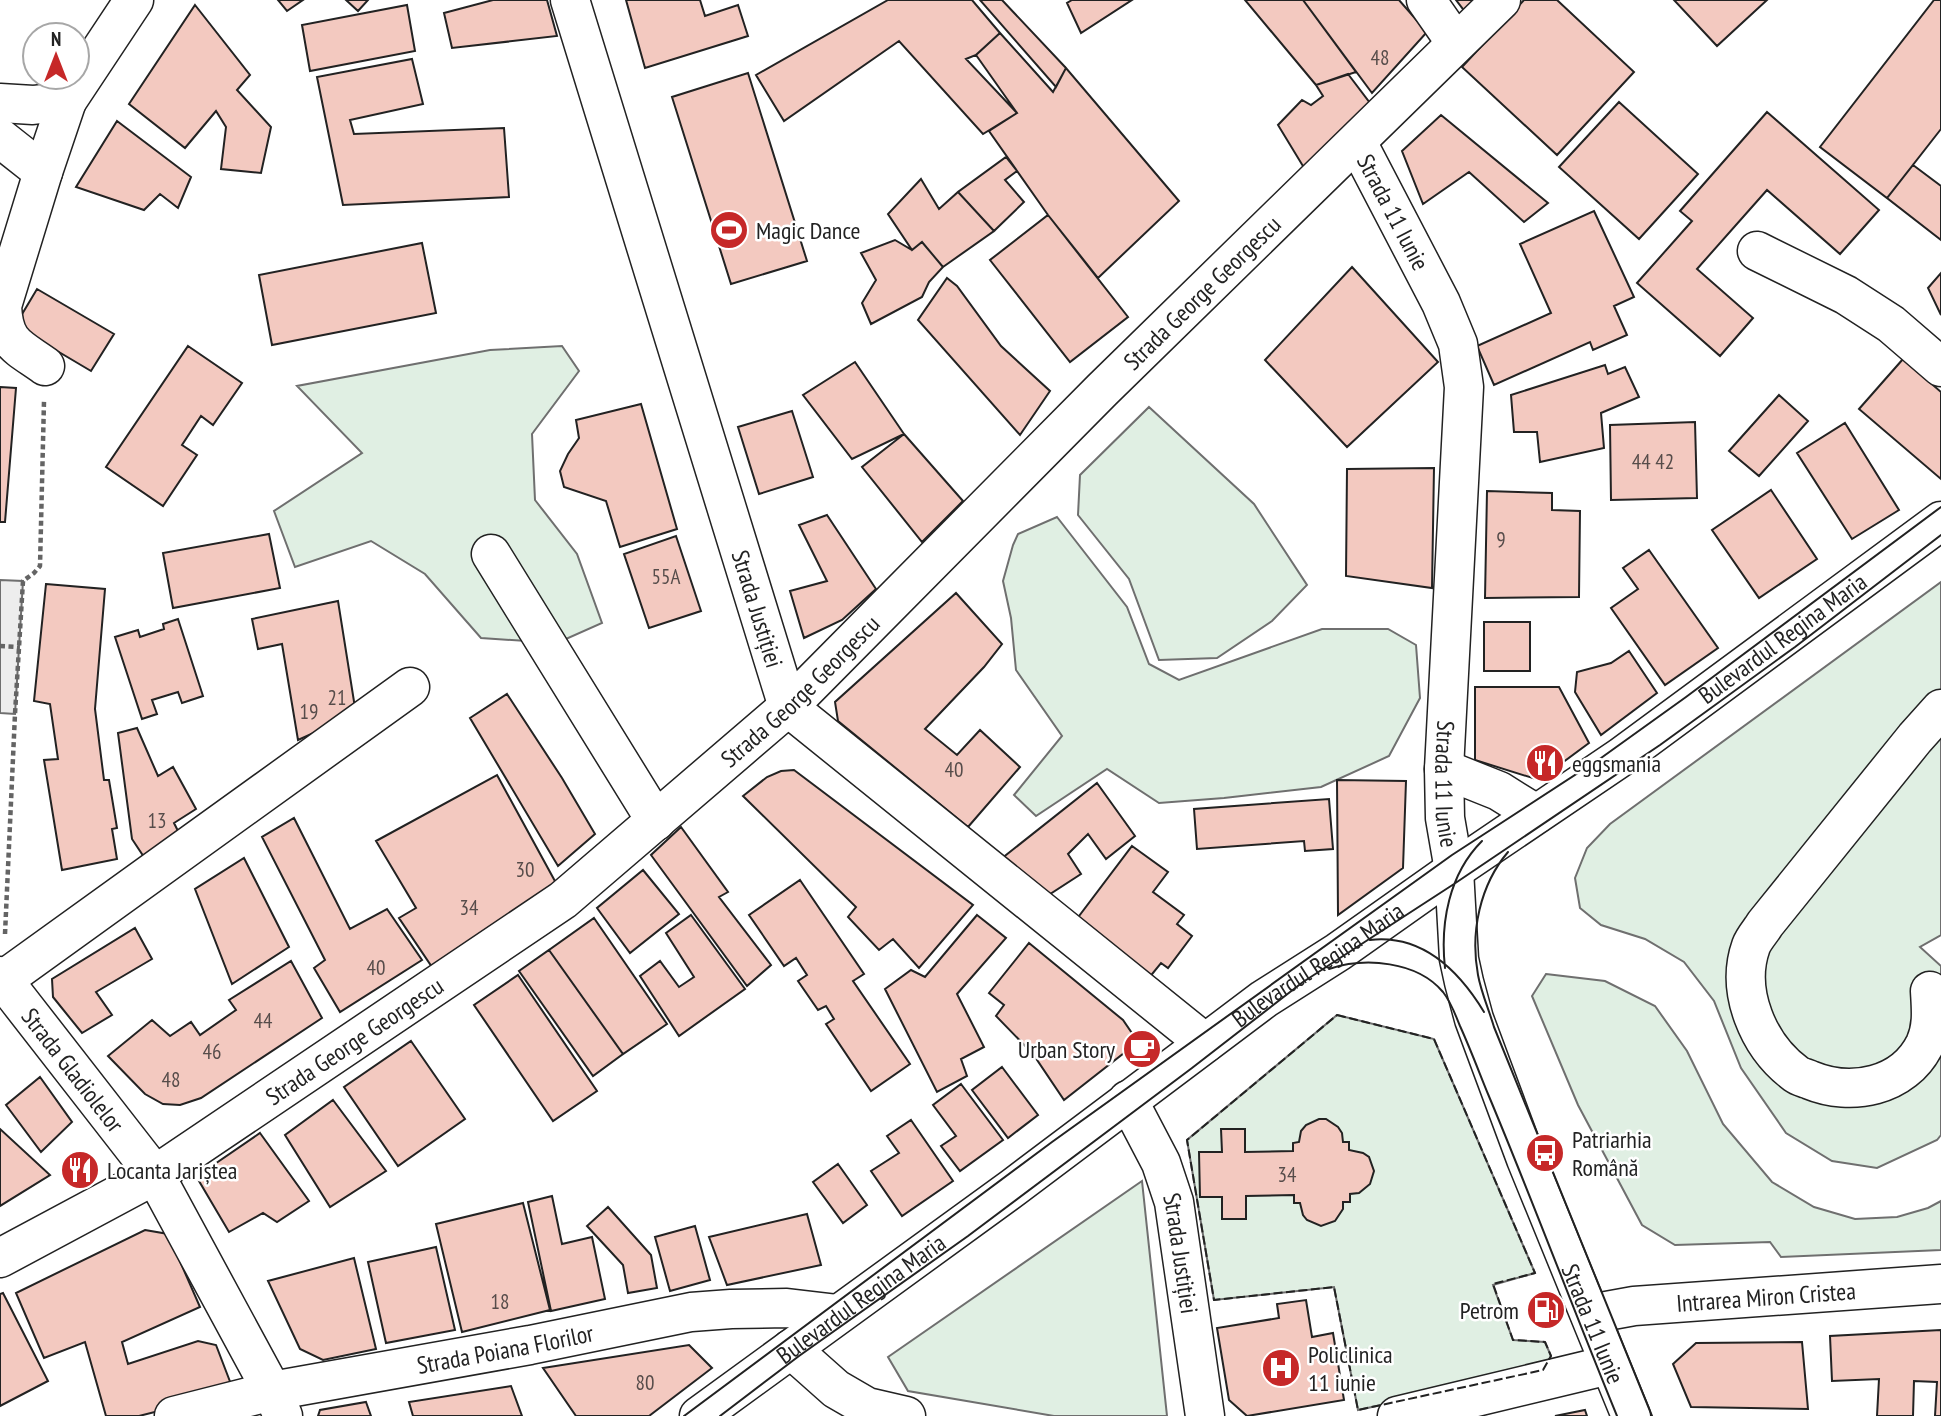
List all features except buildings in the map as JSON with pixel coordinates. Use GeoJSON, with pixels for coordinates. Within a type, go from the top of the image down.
{"type":"FeatureCollection","features":[{"type":"Feature","properties":{"kind":"street"},"geometry":{"type":"LineString","coordinates":[[45,366],[10,342],[3,324],[2,306],[67,101],[134,0]]}},
{"type":"Feature","properties":{"kind":"street","name":"Strada Justiției"},"geometry":{"type":"LineString","coordinates":[[570,0],[788,707]]}},
{"type":"Feature","properties":{"kind":"street"},"geometry":{"type":"LineString","coordinates":[[1426,0],[1456,43]]}},
{"type":"Feature","properties":{"kind":"street","name":"Strada George Georgescu"},"geometry":{"type":"LineString","coordinates":[[0,1258],[155,1175],[563,900],[788,707],[1102,390],[1501,0]]}},
{"type":"Feature","properties":{"kind":"street"},"geometry":{"type":"LineString","coordinates":[[0,103],[33,105],[67,101]]}},
{"type":"Feature","properties":{"kind":"street"},"geometry":{"type":"LineString","coordinates":[[0,138],[43,172]]}},
{"type":"Feature","properties":{"kind":"street","name":"Strada 11 Iunie"},"geometry":{"type":"LineString","coordinates":[[1357,142],[1441,303],[1458,344],[1464,387],[1444,769],[1445,818],[1454,870],[1459,959],[1474,1019],[1526,1159],[1631,1416]]}},
{"type":"Feature","properties":{"kind":"street"},"geometry":{"type":"LineString","coordinates":[[1757,251],[1846,295],[1891,324],[1941,367]]}},
{"type":"Feature","properties":{"kind":"street","name":"Bulevardul Regina Maria"},"geometry":{"type":"LineString","coordinates":[[699,1416],[1264,999],[1338,952],[1622,757],[1941,522]]}},
{"type":"Feature","properties":{"kind":"street"},"geometry":{"type":"LineString","coordinates":[[491,554],[656,821]]}},
{"type":"Feature","properties":{"kind":"street"},"geometry":{"type":"LineString","coordinates":[[1,978],[410,687]]}},
{"type":"Feature","properties":{"kind":"street"},"geometry":{"type":"LineString","coordinates":[[788,707],[1205,1042]]}},
{"type":"Feature","properties":{"kind":"street"},"geometry":{"type":"LineString","coordinates":[[1930,991],[1932,1021],[1925,1043],[1912,1064],[1886,1082],[1861,1088],[1827,1087],[1797,1074],[1772,1050],[1753,1019],[1745,979],[1751,945],[1765,924],[1941,709]]}},
{"type":"Feature","properties":{"kind":"street"},"geometry":{"type":"LineString","coordinates":[[1444,769],[1499,791],[1536,814]]}},
{"type":"Feature","properties":{"kind":"street","name":"Strada Gladiolelor"},"geometry":{"type":"LineString","coordinates":[[1,978],[155,1175],[277,1403]]}},
{"type":"Feature","properties":{"kind":"street","name":"Strada Justiției"},"geometry":{"type":"LineString","coordinates":[[1128,1100],[1161,1163],[1174,1202],[1205,1416]]}},
{"type":"Feature","properties":{"kind":"street","name":"Intrarea Miron Cristea"},"geometry":{"type":"LineString","coordinates":[[1590,1314],[1634,1306],[1941,1284]]}},
{"type":"Feature","properties":{"kind":"street","name":"Strada Poiana Florilor"},"geometry":{"type":"LineString","coordinates":[[174,1416],[277,1403],[530,1345],[691,1312],[787,1308],[838,1314]]}},
{"type":"Feature","properties":{"kind":"street"},"geometry":{"type":"LineString","coordinates":[[791,1349],[836,1389],[867,1407],[906,1416]]}},
{"type":"Feature","properties":{"kind":"street"},"geometry":{"type":"LineString","coordinates":[[1397,1416],[1609,1365]]}},
{"type":"Feature","properties":{"kind":"path"},"geometry":{"type":"LineString","coordinates":[[1,978],[23,581],[40,566],[45,366]]}},
{"type":"Feature","properties":{"kind":"path"},"geometry":{"type":"LineString","coordinates":[[0,646],[19,647]]}},
{"type":"Feature","properties":{"kind":"green space"},"geometry":{"type":"Polygon","coordinates":[[[562,346],[579,371],[532,434],[535,500],[577,554],[602,623],[557,643],[481,638],[425,574],[371,541],[295,567],[274,511],[362,453],[297,386],[490,350],[562,346]]]}},
{"type":"Feature","properties":{"kind":"green space"},"geometry":{"type":"Polygon","coordinates":[[[1149,407],[1254,504],[1307,585],[1272,621],[1217,658],[1159,660],[1129,579],[1078,515],[1080,475],[1149,407]]]}},
{"type":"Feature","properties":{"kind":"green space"},"geometry":{"type":"Polygon","coordinates":[[[1057,517],[1127,607],[1149,664],[1179,680],[1322,629],[1388,629],[1416,645],[1420,698],[1389,756],[1321,787],[1159,803],[1107,769],[1036,816],[1014,795],[1062,736],[1016,670],[1011,618],[1003,581],[1018,534],[1057,517]]]}},
{"type":"Feature","properties":{"kind":"green space"},"geometry":{"type":"Polygon","coordinates":[[[1941,582],[1941,935],[1920,947],[1941,966],[1941,1135],[1937,1140],[1877,1168],[1832,1161],[1786,1133],[1741,1068],[1714,1001],[1684,962],[1645,939],[1601,925],[1580,908],[1575,878],[1587,848],[1610,824],[1941,582]]]}},
{"type":"Feature","properties":{"kind":"green space"},"geometry":{"type":"Polygon","coordinates":[[[1546,974],[1605,981],[1655,1006],[1687,1051],[1723,1124],[1772,1182],[1814,1207],[1855,1219],[1897,1217],[1928,1208],[1941,1201],[1941,1250],[1781,1257],[1770,1242],[1675,1245],[1642,1225],[1578,1105],[1532,996],[1546,974]]]}},
{"type":"Feature","properties":{"kind":"green space"},"geometry":{"type":"Polygon","coordinates":[[[1337,1015],[1434,1039],[1535,1273],[1493,1285],[1513,1340],[1545,1342],[1551,1356],[1543,1370],[1358,1410],[1334,1287],[1214,1300],[1187,1140],[1337,1015]]]}},
{"type":"Feature","properties":{"kind":"green space"},"geometry":{"type":"Polygon","coordinates":[[[1142,1181],[1167,1416],[1054,1416],[908,1391],[888,1357],[1142,1181]]]}},
{"type":"Feature","properties":{"kind":"shaded area"},"geometry":{"type":"Polygon","coordinates":[[[0,580],[23,581],[15,714],[0,713],[0,580]]]}},
{"type":"Feature","properties":{"kind":"tram line"},"geometry":{"type":"LineString","coordinates":[[684,1416],[1052,1142],[1452,855],[1601,758],[1941,507]]}},
{"type":"Feature","properties":{"kind":"tram line"},"geometry":{"type":"LineString","coordinates":[[720,1416],[799,1356],[968,1236],[1303,982],[1660,745],[1795,647],[1941,535]]}},
{"type":"Feature","properties":{"kind":"tram line"},"geometry":{"type":"LineString","coordinates":[[1445,968],[1444,934],[1449,900],[1462,868],[1482,841]]}},
{"type":"Feature","properties":{"kind":"tram line"},"geometry":{"type":"LineString","coordinates":[[1508,852],[1490,879],[1480,910],[1475,942],[1479,981],[1494,1027],[1652,1416]]}},
{"type":"Feature","properties":{"kind":"tram line"},"geometry":{"type":"LineString","coordinates":[[1370,940],[1406,943],[1437,958],[1463,983],[1484,1012]]}},
{"type":"Feature","properties":{"kind":"tram line"},"geometry":{"type":"LineString","coordinates":[[1329,969],[1358,963],[1390,964],[1419,974],[1446,996],[1505,1134],[1617,1416]]}},
{"type":"Feature","properties":{"kind":"fence"},"geometry":{"type":"LineString","coordinates":[[1337,1015],[1434,1039],[1535,1273],[1493,1284],[1513,1340],[1545,1342],[1551,1356],[1543,1370],[1358,1410],[1334,1287],[1214,1300],[1187,1140],[1337,1015]]}},
{"type":"Feature","properties":{"kind":"place","name":"Magic Dance"},"geometry":{"type":"Point","coordinates":[729,230]}},
{"type":"Feature","properties":{"kind":"place","name":"eggsmania"},"geometry":{"type":"Point","coordinates":[1545,763]}},
{"type":"Feature","properties":{"kind":"place","name":"Urban Story"},"geometry":{"type":"Point","coordinates":[1142,1049]}},
{"type":"Feature","properties":{"kind":"place","name":"Patriarhia Română"},"geometry":{"type":"Point","coordinates":[1545,1153]}},
{"type":"Feature","properties":{"kind":"place","name":"Locanta Jariștea"},"geometry":{"type":"Point","coordinates":[80,1170]}},
{"type":"Feature","properties":{"kind":"place","name":"Petrom"},"geometry":{"type":"Point","coordinates":[1546,1310]}},
{"type":"Feature","properties":{"kind":"place","name":"Policlinica 11 iunie"},"geometry":{"type":"Point","coordinates":[1281,1368]}}]}
